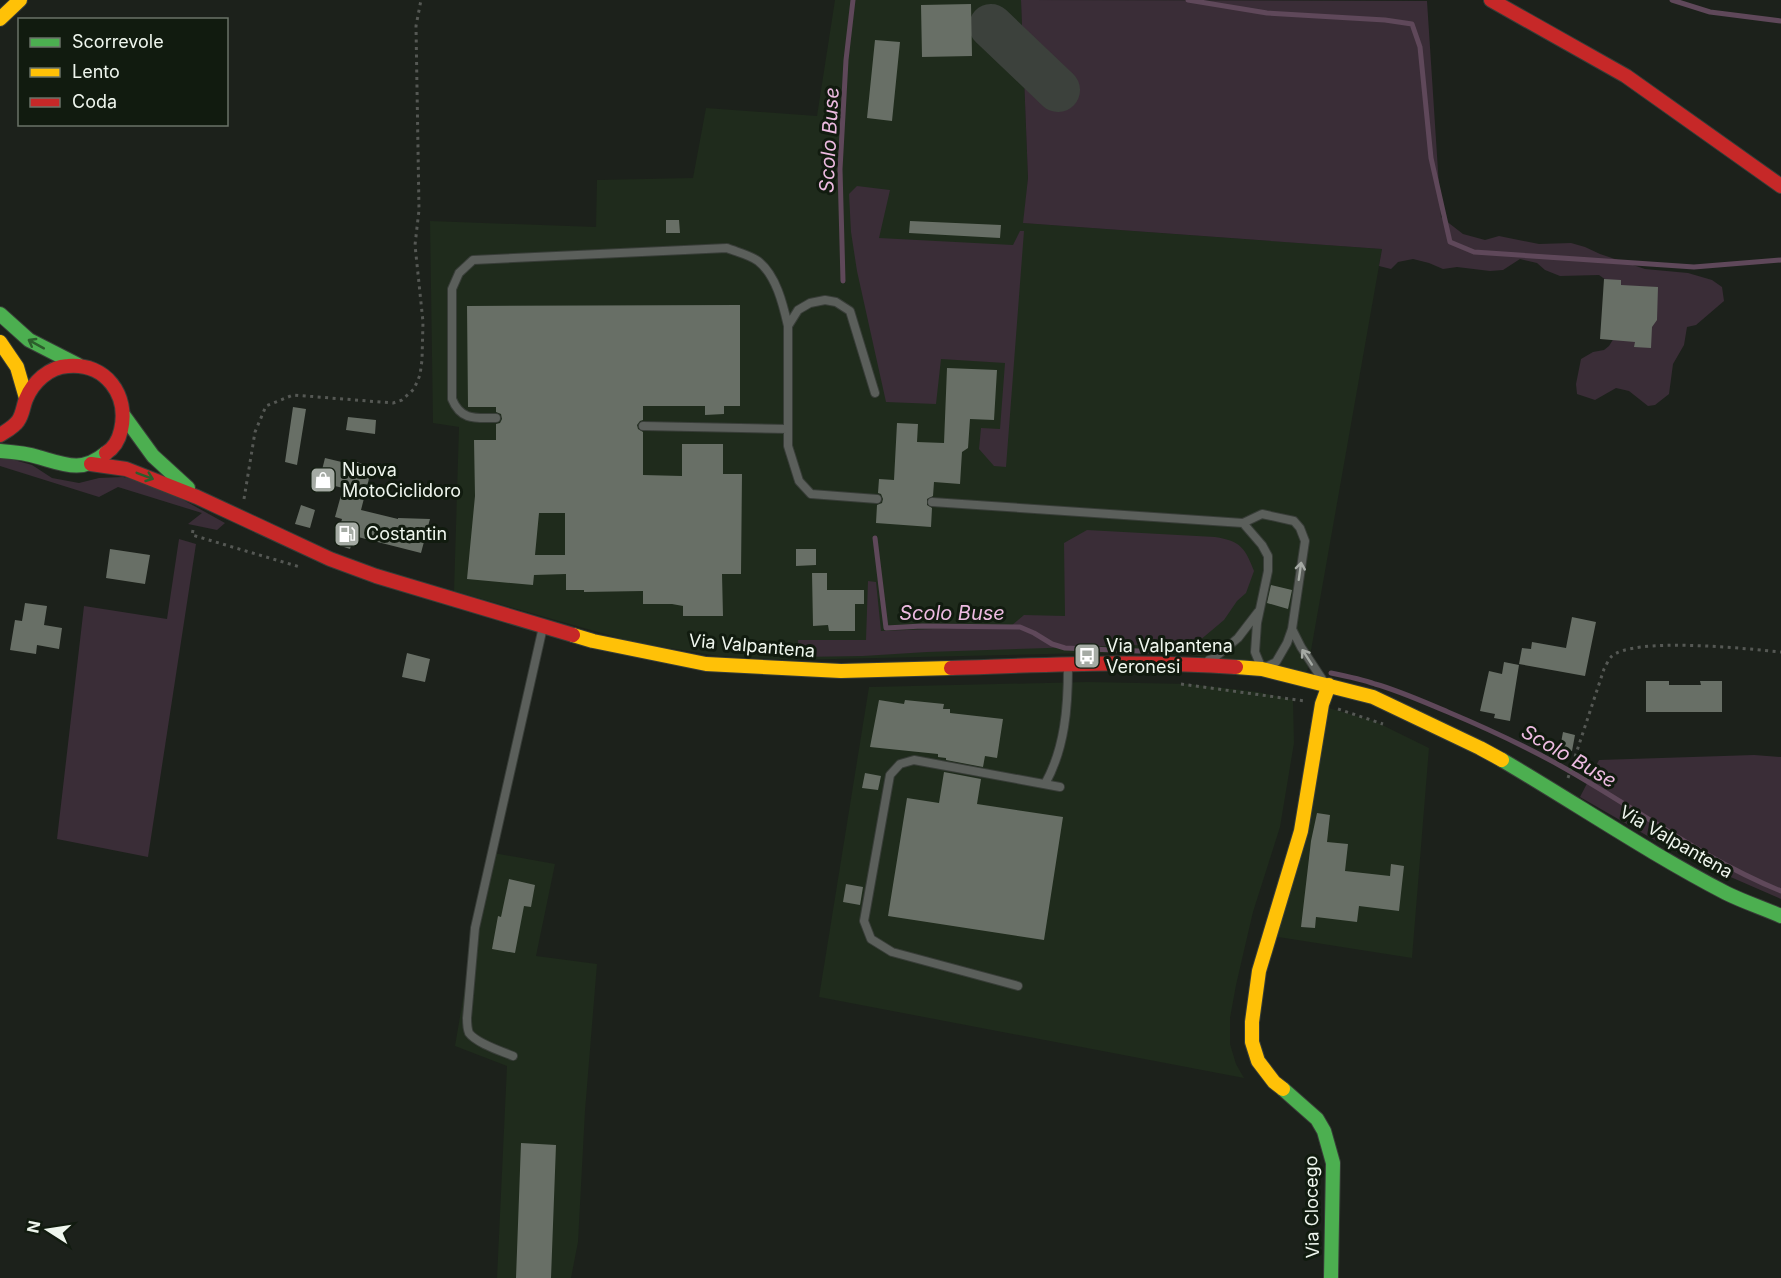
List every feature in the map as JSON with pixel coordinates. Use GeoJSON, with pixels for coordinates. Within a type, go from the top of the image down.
{"type":"FeatureCollection","features":[{"type":"Feature","properties":{"kind":"main road"},"geometry":{"type":"LineString","coordinates":[[0,19],[20,0]]}},
{"type":"Feature","properties":{"kind":"main road"},"geometry":{"type":"LineString","coordinates":[[1491,0],[1626,76],[1781,186]]}},
{"type":"Feature","properties":{"kind":"main road","name":"Via Valpantena"},"geometry":{"type":"LineString","coordinates":[[0,314],[29,340],[78,365],[96,370],[111,381],[121,397],[124,416],[153,456],[197,497]]}},
{"type":"Feature","properties":{"kind":"main road"},"geometry":{"type":"LineString","coordinates":[[0,342],[17,367],[25,401],[23,420],[29,439],[34,449],[46,459]]}},
{"type":"Feature","properties":{"kind":"main road"},"geometry":{"type":"LineString","coordinates":[[0,435],[17,421],[32,386],[47,373],[65,366],[78,365]]}},
{"type":"Feature","properties":{"kind":"main road"},"geometry":{"type":"LineString","coordinates":[[91,464],[115,445],[122,431],[124,416]]}},
{"type":"Feature","properties":{"kind":"main road","name":"Via Valpantena"},"geometry":{"type":"LineString","coordinates":[[0,451],[19,452],[68,467],[91,464],[126,469],[197,497],[330,559],[376,576],[592,640],[706,663],[841,671],[1068,664],[1197,664],[1262,669],[1373,697],[1480,748],[1563,795],[1682,869],[1729,894],[1781,916]]}},
{"type":"Feature","properties":{"kind":"main road"},"geometry":{"type":"LineString","coordinates":[[1322,704],[1327,685]]}},
{"type":"Feature","properties":{"kind":"main road","name":"Via Clocego"},"geometry":{"type":"LineString","coordinates":[[1322,704],[1301,831],[1259,971],[1252,1022],[1252,1042],[1258,1061],[1274,1082],[1317,1119],[1324,1131],[1333,1163],[1331,1278]]}},
{"type":"Feature","properties":{"kind":"lane"},"geometry":{"type":"LineString","coordinates":[[496,418],[465,416],[455,407],[452,399],[453,289],[459,273],[473,260],[727,248],[756,260],[770,272],[785,312],[788,326],[788,446],[799,482],[811,494],[877,499]]}},
{"type":"Feature","properties":{"kind":"lane"},"geometry":{"type":"LineString","coordinates":[[788,326],[798,310],[810,303],[825,300],[837,302],[850,311],[875,393]]}},
{"type":"Feature","properties":{"kind":"lane"},"geometry":{"type":"LineString","coordinates":[[643,426],[788,429]]}},
{"type":"Feature","properties":{"kind":"lane"},"geometry":{"type":"LineString","coordinates":[[932,502],[1243,523],[1262,514],[1294,521],[1300,528],[1305,541],[1292,629],[1276,662],[1262,669],[1255,652],[1258,611],[1268,571],[1268,556],[1262,545],[1243,523]]}},
{"type":"Feature","properties":{"kind":"lane"},"geometry":{"type":"LineString","coordinates":[[1197,664],[1213,659],[1238,638],[1258,611]]}},
{"type":"Feature","properties":{"kind":"lane"},"geometry":{"type":"LineString","coordinates":[[513,1056],[488,1046],[470,1035],[467,1018],[475,928],[543,626]]}},
{"type":"Feature","properties":{"kind":"lane"},"geometry":{"type":"LineString","coordinates":[[1292,629],[1301,647],[1327,685]]}},
{"type":"Feature","properties":{"kind":"lane"},"geometry":{"type":"LineString","coordinates":[[1045,784],[1053,769],[1061,743],[1068,694],[1068,664]]}},
{"type":"Feature","properties":{"kind":"lane"},"geometry":{"type":"LineString","coordinates":[[1018,986],[892,952],[871,939],[864,921],[890,775],[900,764],[914,760],[1060,787]]}},
{"type":"Feature","properties":{"kind":"path"},"geometry":{"type":"LineString","coordinates":[[235,515],[243,508],[255,432],[266,406],[293,395],[393,403],[402,400],[414,389],[420,375],[423,322],[415,245],[418,210],[416,26],[421,0]]}},
{"type":"Feature","properties":{"kind":"path"},"geometry":{"type":"LineString","coordinates":[[193,530],[192,535],[310,570]]}},
{"type":"Feature","properties":{"kind":"path"},"geometry":{"type":"LineString","coordinates":[[1567,782],[1604,669],[1612,656],[1626,650],[1668,644],[1781,652]]}},
{"type":"Feature","properties":{"kind":"path"},"geometry":{"type":"LineString","coordinates":[[1176,683],[1322,704],[1385,725]]}},
{"type":"Feature","properties":{"kind":"shaded area"},"geometry":{"type":"Polygon","coordinates":[[[835,0],[1021,0],[1028,178],[1024,223],[1382,249],[1307,673],[1190,655],[1088,653],[792,660],[718,656],[633,642],[454,591],[459,427],[433,423],[430,221],[596,227],[597,180],[693,178],[706,108],[817,116],[835,0]]]}},
{"type":"Feature","properties":{"kind":"shaded area"},"geometry":{"type":"Polygon","coordinates":[[[1021,0],[1427,1],[1441,217],[1463,234],[1485,240],[1499,236],[1539,244],[1571,243],[1645,269],[1688,273],[1712,280],[1722,287],[1724,301],[1696,325],[1687,327],[1684,345],[1673,364],[1669,394],[1655,405],[1648,406],[1629,391],[1616,388],[1595,400],[1577,394],[1576,384],[1581,359],[1593,352],[1604,350],[1614,338],[1606,280],[1599,275],[1560,276],[1545,270],[1537,263],[1520,259],[1503,270],[1490,271],[1457,267],[1443,269],[1413,259],[1398,262],[1391,269],[1379,266],[1382,249],[1023,223],[1028,178],[1021,0]]]}},
{"type":"Feature","properties":{"kind":"shaded area"},"geometry":{"type":"Polygon","coordinates":[[[857,186],[890,190],[879,238],[1013,245],[1020,231],[1024,231],[1006,467],[994,466],[979,449],[981,428],[1000,429],[1005,363],[941,359],[936,404],[886,402],[857,271],[851,232],[849,194],[857,186]]]}},
{"type":"Feature","properties":{"kind":"shaded area"},"geometry":{"type":"Polygon","coordinates":[[[0,456],[32,465],[52,478],[79,483],[99,478],[123,477],[158,486],[225,523],[217,530],[188,524],[202,513],[118,487],[99,497],[0,466],[0,456]]]}},
{"type":"Feature","properties":{"kind":"shaded area"},"geometry":{"type":"Polygon","coordinates":[[[1087,530],[1224,539],[1236,543],[1245,551],[1254,571],[1246,593],[1237,601],[1224,620],[1199,641],[1174,644],[799,657],[798,640],[866,640],[868,581],[876,582],[881,631],[1011,626],[1024,615],[1065,616],[1064,543],[1087,530]]]}},
{"type":"Feature","properties":{"kind":"shaded area"},"geometry":{"type":"Polygon","coordinates":[[[179,539],[196,544],[148,857],[57,839],[84,606],[167,619],[179,539]]]}},
{"type":"Feature","properties":{"kind":"shaded area"},"geometry":{"type":"Polygon","coordinates":[[[1088,682],[1189,684],[1258,692],[1293,700],[1294,743],[1280,827],[1253,912],[1230,1018],[1230,1044],[1236,1064],[1244,1078],[819,997],[869,687],[1088,682]]]}},
{"type":"Feature","properties":{"kind":"shaded area"},"geometry":{"type":"Polygon","coordinates":[[[1318,705],[1374,721],[1429,748],[1412,958],[1272,936],[1318,705]]]}},
{"type":"Feature","properties":{"kind":"shaded area"},"geometry":{"type":"Polygon","coordinates":[[[1754,755],[1781,757],[1781,899],[1703,865],[1580,797],[1599,760],[1754,755]]]}},
{"type":"Feature","properties":{"kind":"shaded area"},"geometry":{"type":"Polygon","coordinates":[[[488,852],[555,864],[536,956],[597,964],[585,1111],[578,1242],[571,1278],[497,1278],[507,1066],[455,1046],[488,852]]]}},
{"type":"Feature","properties":{"kind":"building"},"geometry":{"type":"Polygon","coordinates":[[[971,4],[972,56],[922,57],[921,5],[971,4]]]}},
{"type":"Feature","properties":{"kind":"building"},"geometry":{"type":"Polygon","coordinates":[[[875,40],[900,42],[892,121],[867,118],[875,40]]]}},
{"type":"Feature","properties":{"kind":"building"},"geometry":{"type":"Polygon","coordinates":[[[666,220],[679,220],[680,233],[666,233],[666,220]]]}},
{"type":"Feature","properties":{"kind":"building"},"geometry":{"type":"Polygon","coordinates":[[[910,221],[1001,225],[1000,238],[909,233],[910,221]]]}},
{"type":"Feature","properties":{"kind":"building"},"geometry":{"type":"Polygon","coordinates":[[[1604,279],[1621,280],[1621,285],[1658,287],[1657,320],[1652,327],[1651,348],[1634,347],[1635,342],[1600,339],[1604,279]]]}},
{"type":"Feature","properties":{"kind":"building"},"geometry":{"type":"Polygon","coordinates":[[[740,305],[740,406],[724,406],[724,414],[705,415],[705,406],[643,406],[643,420],[637,425],[638,429],[643,432],[643,475],[682,476],[682,444],[723,444],[723,474],[742,474],[741,574],[722,574],[723,616],[683,616],[683,606],[643,604],[643,591],[566,590],[566,574],[534,575],[533,585],[467,579],[475,496],[474,440],[496,440],[496,424],[502,419],[501,414],[496,412],[496,407],[468,407],[467,306],[740,305]],[[539,513],[535,555],[565,555],[565,513],[539,513]]]}},
{"type":"Feature","properties":{"kind":"building"},"geometry":{"type":"Polygon","coordinates":[[[947,368],[997,370],[994,420],[970,419],[968,448],[962,452],[960,484],[934,482],[933,496],[927,499],[927,505],[932,508],[931,527],[876,523],[877,505],[882,503],[883,499],[878,493],[879,479],[894,480],[897,423],[918,424],[917,442],[944,443],[947,368]]]}},
{"type":"Feature","properties":{"kind":"building"},"geometry":{"type":"Polygon","coordinates":[[[293,407],[306,409],[297,465],[285,462],[293,407]]]}},
{"type":"Feature","properties":{"kind":"building"},"geometry":{"type":"Polygon","coordinates":[[[348,417],[376,420],[375,434],[346,430],[348,417]]]}},
{"type":"Feature","properties":{"kind":"building"},"geometry":{"type":"Polygon","coordinates":[[[325,458],[350,464],[351,460],[372,467],[361,510],[398,519],[430,519],[421,553],[354,536],[350,549],[335,544],[342,519],[335,517],[343,488],[319,482],[325,458]]]}},
{"type":"Feature","properties":{"kind":"building"},"geometry":{"type":"Polygon","coordinates":[[[301,505],[315,510],[310,528],[295,524],[301,505]]]}},
{"type":"Feature","properties":{"kind":"building"},"geometry":{"type":"Polygon","coordinates":[[[110,549],[150,555],[145,584],[106,578],[110,549]]]}},
{"type":"Feature","properties":{"kind":"building"},"geometry":{"type":"Polygon","coordinates":[[[796,549],[816,549],[816,565],[796,566],[796,549]]]}},
{"type":"Feature","properties":{"kind":"building"},"geometry":{"type":"Polygon","coordinates":[[[812,573],[827,573],[827,590],[864,590],[864,604],[855,604],[855,631],[829,631],[828,625],[813,626],[812,573]]]}},
{"type":"Feature","properties":{"kind":"building"},"geometry":{"type":"Polygon","coordinates":[[[1271,585],[1292,590],[1288,609],[1267,603],[1271,585]]]}},
{"type":"Feature","properties":{"kind":"building"},"geometry":{"type":"Polygon","coordinates":[[[25,603],[47,606],[44,625],[62,628],[59,649],[37,645],[36,654],[10,650],[15,620],[22,621],[25,603]]]}},
{"type":"Feature","properties":{"kind":"building"},"geometry":{"type":"Polygon","coordinates":[[[1572,617],[1596,622],[1585,676],[1519,664],[1522,648],[1531,649],[1532,642],[1566,648],[1572,617]]]}},
{"type":"Feature","properties":{"kind":"building"},"geometry":{"type":"Polygon","coordinates":[[[407,653],[430,659],[425,682],[402,677],[407,653]]]}},
{"type":"Feature","properties":{"kind":"building"},"geometry":{"type":"Polygon","coordinates":[[[1504,662],[1519,665],[1510,721],[1494,718],[1495,714],[1480,711],[1489,671],[1502,674],[1504,662]]]}},
{"type":"Feature","properties":{"kind":"building"},"geometry":{"type":"Polygon","coordinates":[[[1646,681],[1669,681],[1669,685],[1701,685],[1700,681],[1722,681],[1722,712],[1646,712],[1646,681]]]}},
{"type":"Feature","properties":{"kind":"building"},"geometry":{"type":"Polygon","coordinates":[[[879,700],[904,704],[905,700],[944,704],[943,709],[950,709],[950,713],[1003,719],[997,758],[985,756],[983,767],[946,760],[946,758],[938,757],[938,754],[870,747],[879,700]]]}},
{"type":"Feature","properties":{"kind":"building"},"geometry":{"type":"Polygon","coordinates":[[[1563,732],[1575,735],[1572,751],[1560,748],[1563,732]]]}},
{"type":"Feature","properties":{"kind":"building"},"geometry":{"type":"Polygon","coordinates":[[[944,772],[981,779],[977,804],[1063,817],[1044,940],[888,916],[907,798],[939,803],[944,772]]]}},
{"type":"Feature","properties":{"kind":"building"},"geometry":{"type":"Polygon","coordinates":[[[865,773],[881,776],[878,790],[862,788],[865,773]]]}},
{"type":"Feature","properties":{"kind":"building"},"geometry":{"type":"Polygon","coordinates":[[[1317,813],[1330,815],[1327,842],[1348,844],[1345,871],[1390,876],[1391,864],[1404,866],[1399,911],[1359,906],[1357,922],[1316,917],[1315,928],[1301,927],[1311,841],[1317,813]]]}},
{"type":"Feature","properties":{"kind":"building"},"geometry":{"type":"Polygon","coordinates":[[[509,879],[535,885],[531,907],[524,906],[515,953],[492,949],[498,916],[501,917],[509,879]]]}},
{"type":"Feature","properties":{"kind":"building"},"geometry":{"type":"Polygon","coordinates":[[[846,884],[863,887],[860,905],[843,902],[846,884]]]}},
{"type":"Feature","properties":{"kind":"building"},"geometry":{"type":"Polygon","coordinates":[[[521,1143],[556,1145],[551,1278],[516,1278],[521,1143]]]}},
{"type":"Feature","properties":{"kind":"waterway","name":"Scolo Buse"},"geometry":{"type":"LineString","coordinates":[[843,281],[840,169],[846,60],[853,0]]}},
{"type":"Feature","properties":{"kind":"waterway"},"geometry":{"type":"LineString","coordinates":[[1188,0],[1267,13],[1385,20],[1412,24],[1420,47],[1431,158],[1450,242],[1474,252],[1694,267],[1781,260]]}},
{"type":"Feature","properties":{"kind":"waterway"},"geometry":{"type":"LineString","coordinates":[[1672,0],[1710,12],[1781,21]]}},
{"type":"Feature","properties":{"kind":"waterway","name":"Scolo Buse"},"geometry":{"type":"LineString","coordinates":[[875,538],[886,628],[1020,627],[1052,644],[1065,648],[1139,651],[1212,649]]}},
{"type":"Feature","properties":{"kind":"waterway","name":"Scolo Buse"},"geometry":{"type":"LineString","coordinates":[[1331,673],[1403,693],[1518,744],[1587,781],[1723,864],[1781,891]]}},
{"type":"Feature","properties":{"kind":"taxiway"},"geometry":{"type":"LineString","coordinates":[[991,26],[1058,90]]}},
{"type":"Feature","properties":{"kind":"traffic: fast"},"geometry":{"type":"LineString","coordinates":[[0,314],[29,340],[78,365]]}},
{"type":"Feature","properties":{"kind":"traffic: fast"},"geometry":{"type":"LineString","coordinates":[[124,416],[153,456],[188,488]]}},
{"type":"Feature","properties":{"kind":"traffic: fast"},"geometry":{"type":"LineString","coordinates":[[0,451],[15,452],[74,466],[89,463],[106,453]]}},
{"type":"Feature","properties":{"kind":"traffic: fast"},"geometry":{"type":"LineString","coordinates":[[1502,760],[1697,878],[1781,916]]}},
{"type":"Feature","properties":{"kind":"traffic: fast"},"geometry":{"type":"LineString","coordinates":[[1283,1089],[1317,1119],[1324,1131],[1333,1163],[1331,1278]]}},
{"type":"Feature","properties":{"kind":"traffic: slow"},"geometry":{"type":"LineString","coordinates":[[0,19],[20,0]]}},
{"type":"Feature","properties":{"kind":"traffic: slow"},"geometry":{"type":"LineString","coordinates":[[0,342],[17,367],[26,398]]}},
{"type":"Feature","properties":{"kind":"traffic: slow"},"geometry":{"type":"LineString","coordinates":[[573,635],[706,664],[841,671],[951,668]]}},
{"type":"Feature","properties":{"kind":"traffic: slow"},"geometry":{"type":"LineString","coordinates":[[1236,667],[1262,669],[1373,697],[1502,760]]}},
{"type":"Feature","properties":{"kind":"traffic: slow"},"geometry":{"type":"LineString","coordinates":[[1283,1089],[1274,1082],[1258,1061],[1252,1042],[1252,1022],[1259,971],[1301,831],[1322,704],[1329,685]]}},
{"type":"Feature","properties":{"kind":"traffic: jam"},"geometry":{"type":"LineString","coordinates":[[1491,0],[1626,76],[1781,186]]}},
{"type":"Feature","properties":{"kind":"traffic: jam"},"geometry":{"type":"LineString","coordinates":[[0,435],[18,421],[29,393],[42,376],[61,367],[82,366],[104,376],[118,394],[123,417],[120,433],[114,446],[106,453]]}},
{"type":"Feature","properties":{"kind":"traffic: jam"},"geometry":{"type":"LineString","coordinates":[[91,464],[126,469],[197,497],[330,559],[376,576],[573,635]]}},
{"type":"Feature","properties":{"kind":"traffic: jam"},"geometry":{"type":"LineString","coordinates":[[951,668],[1129,663],[1236,667]]}},
{"type":"Feature","properties":{"kind":"place","name":"Nuova MotoCiclidoro"},"geometry":{"type":"Point","coordinates":[323,480]}},
{"type":"Feature","properties":{"kind":"place","name":"Costantin"},"geometry":{"type":"Point","coordinates":[347,534]}},
{"type":"Feature","properties":{"kind":"place","name":"Via Valpantena Veronesi"},"geometry":{"type":"Point","coordinates":[1087,656]}}]}
